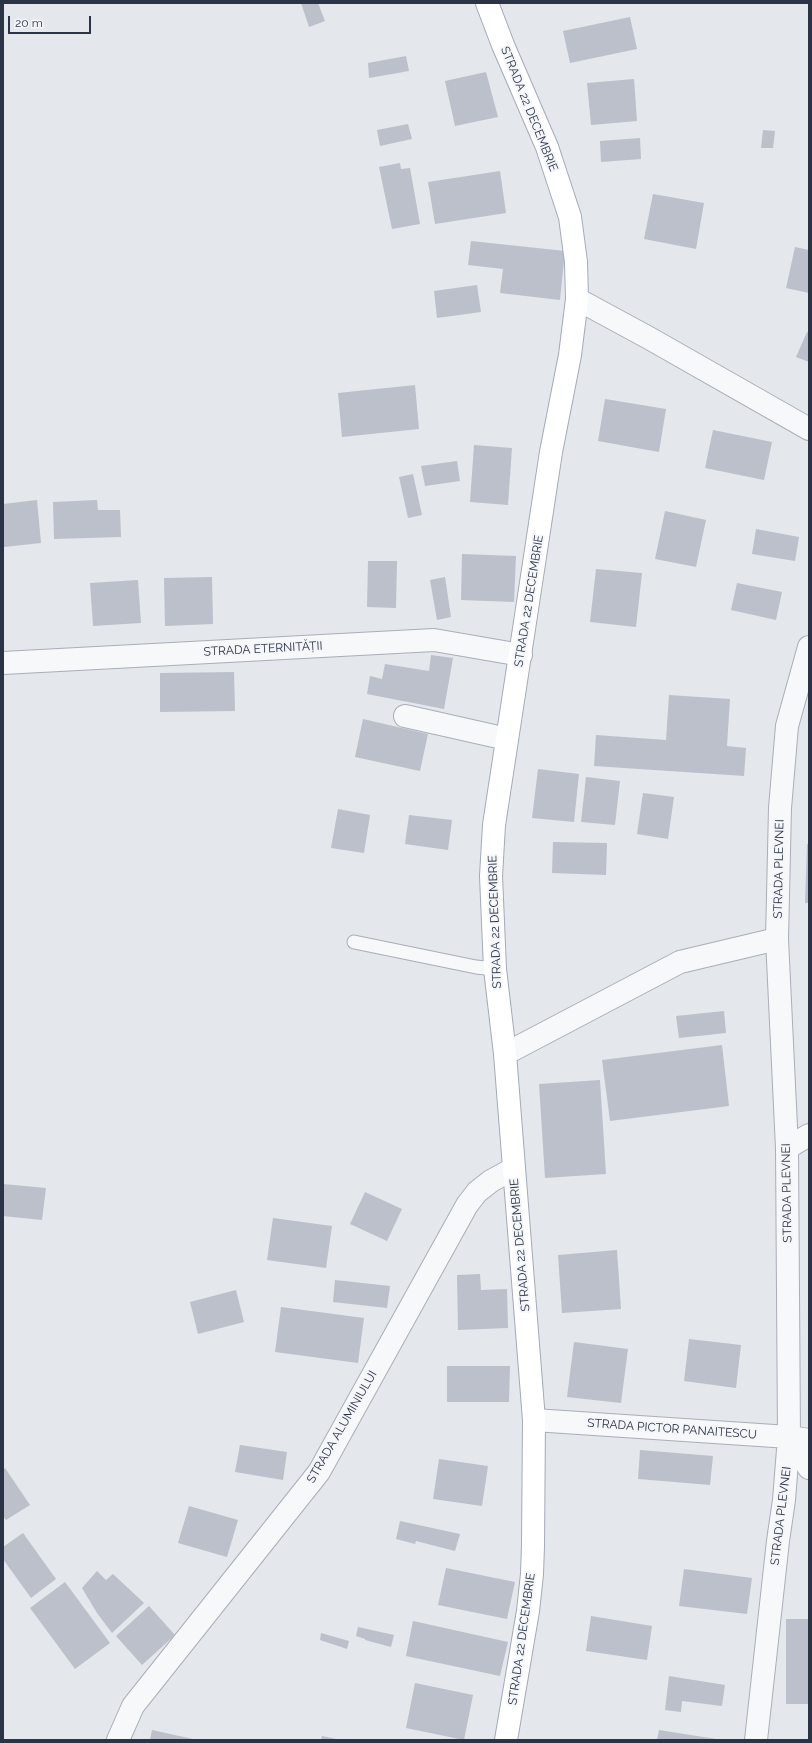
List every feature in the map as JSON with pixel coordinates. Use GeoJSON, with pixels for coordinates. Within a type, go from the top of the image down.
{"type":"FeatureCollection","features":[{"type":"Feature","properties":{"kind":"main road","name":"STRADA 22 DECEMBRIE"},"geometry":{"type":"LineString","coordinates":[[487,3],[503,45],[547,147],[570,217],[576,262],[577,299],[570,355],[551,452],[521,656],[494,824],[491,876],[495,969],[505,1054],[534,1420],[532,1574],[528,1611],[506,1740]]}},
{"type":"Feature","properties":{"kind":"street"},"geometry":{"type":"LineString","coordinates":[[577,299],[809,429]]}},
{"type":"Feature","properties":{"kind":"street","name":"STRADA ETERNITĂȚII"},"geometry":{"type":"LineString","coordinates":[[3,663],[434,640],[521,656]]}},
{"type":"Feature","properties":{"kind":"street","name":"STRADA PLEVNEI"},"geometry":{"type":"LineString","coordinates":[[756,1740],[777,1549],[784,1500],[799,1438],[777,939],[780,808],[787,726],[809,647]]}},
{"type":"Feature","properties":{"kind":"street"},"geometry":{"type":"LineString","coordinates":[[405,716],[507,739]]}},
{"type":"Feature","properties":{"kind":"street"},"geometry":{"type":"LineString","coordinates":[[505,1054],[680,962],[777,939]]}},
{"type":"Feature","properties":{"kind":"street"},"geometry":{"type":"LineString","coordinates":[[787,1148],[809,1135]]}},
{"type":"Feature","properties":{"kind":"street","name":"STRADA ALUMINIULUI"},"geometry":{"type":"LineString","coordinates":[[118,1740],[133,1706],[319,1472],[467,1205],[477,1192],[491,1181],[513,1169]]}},
{"type":"Feature","properties":{"kind":"street","name":"STRADA PICTOR PANAITESCU"},"geometry":{"type":"LineString","coordinates":[[534,1420],[799,1438]]}},
{"type":"Feature","properties":{"kind":"street"},"geometry":{"type":"LineString","coordinates":[[799,1438],[809,1468]]}},
{"type":"Feature","properties":{"kind":"lane"},"geometry":{"type":"LineString","coordinates":[[354,942],[476,967],[495,969]]}},
{"type":"Feature","properties":{"kind":"building"},"geometry":{"type":"Polygon","coordinates":[[[301,3],[318,3],[325,21],[309,27],[301,3]]]}},
{"type":"Feature","properties":{"kind":"building"},"geometry":{"type":"Polygon","coordinates":[[[630,17],[637,49],[570,63],[563,31],[630,17]]]}},
{"type":"Feature","properties":{"kind":"building"},"geometry":{"type":"Polygon","coordinates":[[[406,56],[409,71],[369,78],[368,63],[406,56]]]}},
{"type":"Feature","properties":{"kind":"building"},"geometry":{"type":"Polygon","coordinates":[[[486,72],[498,117],[455,126],[445,81],[486,72]]]}},
{"type":"Feature","properties":{"kind":"building"},"geometry":{"type":"Polygon","coordinates":[[[634,79],[637,121],[591,125],[587,83],[634,79]]]}},
{"type":"Feature","properties":{"kind":"building"},"geometry":{"type":"Polygon","coordinates":[[[408,124],[412,139],[380,146],[377,130],[408,124]]]}},
{"type":"Feature","properties":{"kind":"building"},"geometry":{"type":"Polygon","coordinates":[[[763,130],[775,131],[773,148],[761,148],[763,130]]]}},
{"type":"Feature","properties":{"kind":"building"},"geometry":{"type":"Polygon","coordinates":[[[640,138],[641,159],[601,162],[600,141],[640,138]]]}},
{"type":"Feature","properties":{"kind":"building"},"geometry":{"type":"Polygon","coordinates":[[[400,163],[401,169],[410,168],[420,224],[392,229],[379,167],[400,163]]]}},
{"type":"Feature","properties":{"kind":"building"},"geometry":{"type":"Polygon","coordinates":[[[500,171],[506,213],[435,224],[428,182],[500,171]]]}},
{"type":"Feature","properties":{"kind":"building"},"geometry":{"type":"Polygon","coordinates":[[[653,194],[704,203],[696,249],[644,239],[653,194]]]}},
{"type":"Feature","properties":{"kind":"building"},"geometry":{"type":"Polygon","coordinates":[[[471,241],[565,251],[560,300],[500,293],[503,269],[468,265],[471,241]]]}},
{"type":"Feature","properties":{"kind":"building"},"geometry":{"type":"Polygon","coordinates":[[[795,247],[809,250],[809,293],[786,288],[795,247]]]}},
{"type":"Feature","properties":{"kind":"building"},"geometry":{"type":"Polygon","coordinates":[[[477,285],[481,312],[437,318],[434,291],[477,285]]]}},
{"type":"Feature","properties":{"kind":"building"},"geometry":{"type":"Polygon","coordinates":[[[807,332],[809,333],[809,362],[796,357],[807,332]]]}},
{"type":"Feature","properties":{"kind":"building"},"geometry":{"type":"Polygon","coordinates":[[[415,385],[419,429],[342,437],[338,393],[415,385]]]}},
{"type":"Feature","properties":{"kind":"building"},"geometry":{"type":"Polygon","coordinates":[[[605,399],[666,409],[659,452],[598,441],[605,399]]]}},
{"type":"Feature","properties":{"kind":"building"},"geometry":{"type":"Polygon","coordinates":[[[713,430],[772,442],[764,480],[705,468],[713,430]]]}},
{"type":"Feature","properties":{"kind":"building"},"geometry":{"type":"Polygon","coordinates":[[[474,445],[512,448],[508,505],[470,502],[474,445]]]}},
{"type":"Feature","properties":{"kind":"building"},"geometry":{"type":"Polygon","coordinates":[[[457,461],[460,481],[425,486],[421,466],[457,461]]]}},
{"type":"Feature","properties":{"kind":"building"},"geometry":{"type":"Polygon","coordinates":[[[413,474],[422,515],[408,518],[399,477],[413,474]]]}},
{"type":"Feature","properties":{"kind":"building"},"geometry":{"type":"Polygon","coordinates":[[[37,500],[41,543],[4,547],[3,504],[37,500]]]}},
{"type":"Feature","properties":{"kind":"building"},"geometry":{"type":"Polygon","coordinates":[[[97,500],[98,510],[120,510],[121,537],[54,539],[53,502],[97,500]]]}},
{"type":"Feature","properties":{"kind":"building"},"geometry":{"type":"Polygon","coordinates":[[[665,511],[706,520],[696,567],[655,559],[665,511]]]}},
{"type":"Feature","properties":{"kind":"building"},"geometry":{"type":"Polygon","coordinates":[[[756,529],[799,537],[795,561],[752,554],[756,529]]]}},
{"type":"Feature","properties":{"kind":"building"},"geometry":{"type":"Polygon","coordinates":[[[462,554],[516,556],[514,602],[461,600],[462,554]]]}},
{"type":"Feature","properties":{"kind":"building"},"geometry":{"type":"Polygon","coordinates":[[[368,561],[397,561],[396,608],[367,607],[368,561]]]}},
{"type":"Feature","properties":{"kind":"building"},"geometry":{"type":"Polygon","coordinates":[[[596,569],[642,573],[636,627],[590,622],[596,569]]]}},
{"type":"Feature","properties":{"kind":"building"},"geometry":{"type":"Polygon","coordinates":[[[212,577],[213,624],[165,626],[164,578],[212,577]]]}},
{"type":"Feature","properties":{"kind":"building"},"geometry":{"type":"Polygon","coordinates":[[[445,577],[451,617],[437,620],[430,580],[445,577]]]}},
{"type":"Feature","properties":{"kind":"building"},"geometry":{"type":"Polygon","coordinates":[[[138,580],[141,623],[93,626],[90,583],[138,580]]]}},
{"type":"Feature","properties":{"kind":"building"},"geometry":{"type":"Polygon","coordinates":[[[737,583],[782,592],[776,620],[731,610],[737,583]]]}},
{"type":"Feature","properties":{"kind":"building"},"geometry":{"type":"Polygon","coordinates":[[[431,655],[453,658],[444,709],[367,694],[370,676],[382,679],[385,664],[429,671],[431,655]]]}},
{"type":"Feature","properties":{"kind":"building"},"geometry":{"type":"Polygon","coordinates":[[[234,672],[235,711],[160,712],[160,673],[234,672]]]}},
{"type":"Feature","properties":{"kind":"building"},"geometry":{"type":"Polygon","coordinates":[[[669,695],[730,699],[727,746],[746,748],[744,776],[594,766],[596,735],[666,740],[669,695]]]}},
{"type":"Feature","properties":{"kind":"building"},"geometry":{"type":"Polygon","coordinates":[[[363,719],[428,734],[420,771],[355,757],[363,719]]]}},
{"type":"Feature","properties":{"kind":"building"},"geometry":{"type":"Polygon","coordinates":[[[538,769],[579,774],[574,822],[532,818],[538,769]]]}},
{"type":"Feature","properties":{"kind":"building"},"geometry":{"type":"Polygon","coordinates":[[[586,777],[620,781],[615,825],[581,822],[586,777]]]}},
{"type":"Feature","properties":{"kind":"building"},"geometry":{"type":"Polygon","coordinates":[[[643,793],[674,797],[668,839],[637,834],[643,793]]]}},
{"type":"Feature","properties":{"kind":"building"},"geometry":{"type":"Polygon","coordinates":[[[338,809],[370,815],[364,853],[331,848],[338,809]]]}},
{"type":"Feature","properties":{"kind":"building"},"geometry":{"type":"Polygon","coordinates":[[[409,815],[452,820],[448,850],[405,844],[409,815]]]}},
{"type":"Feature","properties":{"kind":"building"},"geometry":{"type":"Polygon","coordinates":[[[553,842],[607,843],[606,875],[552,873],[553,842]]]}},
{"type":"Feature","properties":{"kind":"building"},"geometry":{"type":"Polygon","coordinates":[[[807,844],[809,844],[809,903],[805,903],[807,844]]]}},
{"type":"Feature","properties":{"kind":"building"},"geometry":{"type":"Polygon","coordinates":[[[724,1011],[726,1033],[679,1038],[676,1016],[724,1011]]]}},
{"type":"Feature","properties":{"kind":"building"},"geometry":{"type":"Polygon","coordinates":[[[722,1045],[729,1106],[610,1121],[602,1060],[722,1045]]]}},
{"type":"Feature","properties":{"kind":"building"},"geometry":{"type":"Polygon","coordinates":[[[600,1080],[606,1174],[545,1178],[539,1084],[600,1080]]]}},
{"type":"Feature","properties":{"kind":"building"},"geometry":{"type":"Polygon","coordinates":[[[3,1184],[46,1188],[42,1220],[3,1216],[3,1184]]]}},
{"type":"Feature","properties":{"kind":"building"},"geometry":{"type":"Polygon","coordinates":[[[365,1192],[402,1209],[387,1241],[350,1224],[365,1192]]]}},
{"type":"Feature","properties":{"kind":"building"},"geometry":{"type":"Polygon","coordinates":[[[273,1218],[332,1226],[326,1268],[267,1260],[273,1218]]]}},
{"type":"Feature","properties":{"kind":"building"},"geometry":{"type":"Polygon","coordinates":[[[617,1250],[621,1309],[562,1313],[558,1255],[617,1250]]]}},
{"type":"Feature","properties":{"kind":"building"},"geometry":{"type":"Polygon","coordinates":[[[480,1274],[481,1290],[507,1289],[508,1328],[458,1330],[457,1275],[480,1274]]]}},
{"type":"Feature","properties":{"kind":"building"},"geometry":{"type":"Polygon","coordinates":[[[335,1280],[390,1286],[387,1308],[333,1302],[335,1280]]]}},
{"type":"Feature","properties":{"kind":"building"},"geometry":{"type":"Polygon","coordinates":[[[236,1290],[244,1322],[198,1334],[190,1302],[236,1290]]]}},
{"type":"Feature","properties":{"kind":"building"},"geometry":{"type":"Polygon","coordinates":[[[281,1307],[364,1318],[358,1363],[275,1352],[281,1307]]]}},
{"type":"Feature","properties":{"kind":"building"},"geometry":{"type":"Polygon","coordinates":[[[689,1339],[741,1345],[736,1388],[684,1381],[689,1339]]]}},
{"type":"Feature","properties":{"kind":"building"},"geometry":{"type":"Polygon","coordinates":[[[574,1342],[628,1349],[621,1403],[567,1397],[574,1342]]]}},
{"type":"Feature","properties":{"kind":"building"},"geometry":{"type":"Polygon","coordinates":[[[447,1366],[510,1366],[509,1402],[447,1402],[447,1366]]]}},
{"type":"Feature","properties":{"kind":"building"},"geometry":{"type":"Polygon","coordinates":[[[240,1445],[287,1452],[283,1480],[235,1472],[240,1445]]]}},
{"type":"Feature","properties":{"kind":"building"},"geometry":{"type":"Polygon","coordinates":[[[640,1450],[713,1456],[710,1485],[638,1479],[640,1450]]]}},
{"type":"Feature","properties":{"kind":"building"},"geometry":{"type":"Polygon","coordinates":[[[439,1459],[488,1466],[482,1506],[433,1499],[439,1459]]]}},
{"type":"Feature","properties":{"kind":"building"},"geometry":{"type":"Polygon","coordinates":[[[5,1468],[30,1505],[6,1520],[3,1516],[3,1470],[5,1468]]]}},
{"type":"Feature","properties":{"kind":"building"},"geometry":{"type":"Polygon","coordinates":[[[189,1506],[238,1520],[227,1557],[178,1543],[189,1506]]]}},
{"type":"Feature","properties":{"kind":"building"},"geometry":{"type":"Polygon","coordinates":[[[400,1521],[460,1534],[455,1551],[416,1541],[415,1544],[396,1539],[400,1521]]]}},
{"type":"Feature","properties":{"kind":"building"},"geometry":{"type":"Polygon","coordinates":[[[23,1533],[56,1579],[31,1598],[3,1559],[3,1547],[23,1533]]]}},
{"type":"Feature","properties":{"kind":"building"},"geometry":{"type":"Polygon","coordinates":[[[446,1568],[515,1582],[507,1619],[438,1605],[446,1568]]]}},
{"type":"Feature","properties":{"kind":"building"},"geometry":{"type":"Polygon","coordinates":[[[684,1569],[752,1578],[747,1614],[679,1606],[684,1569]]]}},
{"type":"Feature","properties":{"kind":"building"},"geometry":{"type":"Polygon","coordinates":[[[97,1571],[106,1580],[113,1574],[144,1603],[112,1633],[97,1613],[82,1588],[97,1571]]]}},
{"type":"Feature","properties":{"kind":"building"},"geometry":{"type":"Polygon","coordinates":[[[65,1582],[110,1643],[75,1669],[30,1608],[65,1582]]]}},
{"type":"Feature","properties":{"kind":"building"},"geometry":{"type":"Polygon","coordinates":[[[149,1606],[175,1635],[142,1665],[116,1636],[149,1606]]]}},
{"type":"Feature","properties":{"kind":"building"},"geometry":{"type":"Polygon","coordinates":[[[591,1616],[652,1626],[647,1660],[586,1651],[591,1616]]]}},
{"type":"Feature","properties":{"kind":"building"},"geometry":{"type":"Polygon","coordinates":[[[786,1619],[809,1619],[809,1704],[786,1704],[786,1619]]]}},
{"type":"Feature","properties":{"kind":"building"},"geometry":{"type":"Polygon","coordinates":[[[413,1621],[508,1642],[500,1676],[406,1656],[413,1621]]]}},
{"type":"Feature","properties":{"kind":"building"},"geometry":{"type":"Polygon","coordinates":[[[358,1627],[394,1635],[391,1647],[356,1636],[358,1627]]]}},
{"type":"Feature","properties":{"kind":"building"},"geometry":{"type":"Polygon","coordinates":[[[321,1633],[349,1641],[347,1649],[320,1640],[321,1633]]]}},
{"type":"Feature","properties":{"kind":"building"},"geometry":{"type":"Polygon","coordinates":[[[669,1676],[725,1685],[722,1706],[682,1701],[681,1712],[665,1710],[669,1676]]]}},
{"type":"Feature","properties":{"kind":"building"},"geometry":{"type":"Polygon","coordinates":[[[415,1683],[473,1695],[464,1740],[406,1728],[415,1683]]]}},
{"type":"Feature","properties":{"kind":"building"},"geometry":{"type":"Polygon","coordinates":[[[152,1730],[193,1739],[193,1740],[150,1740],[152,1730]]]}},
{"type":"Feature","properties":{"kind":"building"},"geometry":{"type":"Polygon","coordinates":[[[659,1730],[716,1739],[716,1740],[657,1740],[659,1730]]]}},
{"type":"Feature","properties":{"kind":"building"},"geometry":{"type":"Polygon","coordinates":[[[322,1736],[336,1739],[321,1740],[322,1736]]]}}]}
